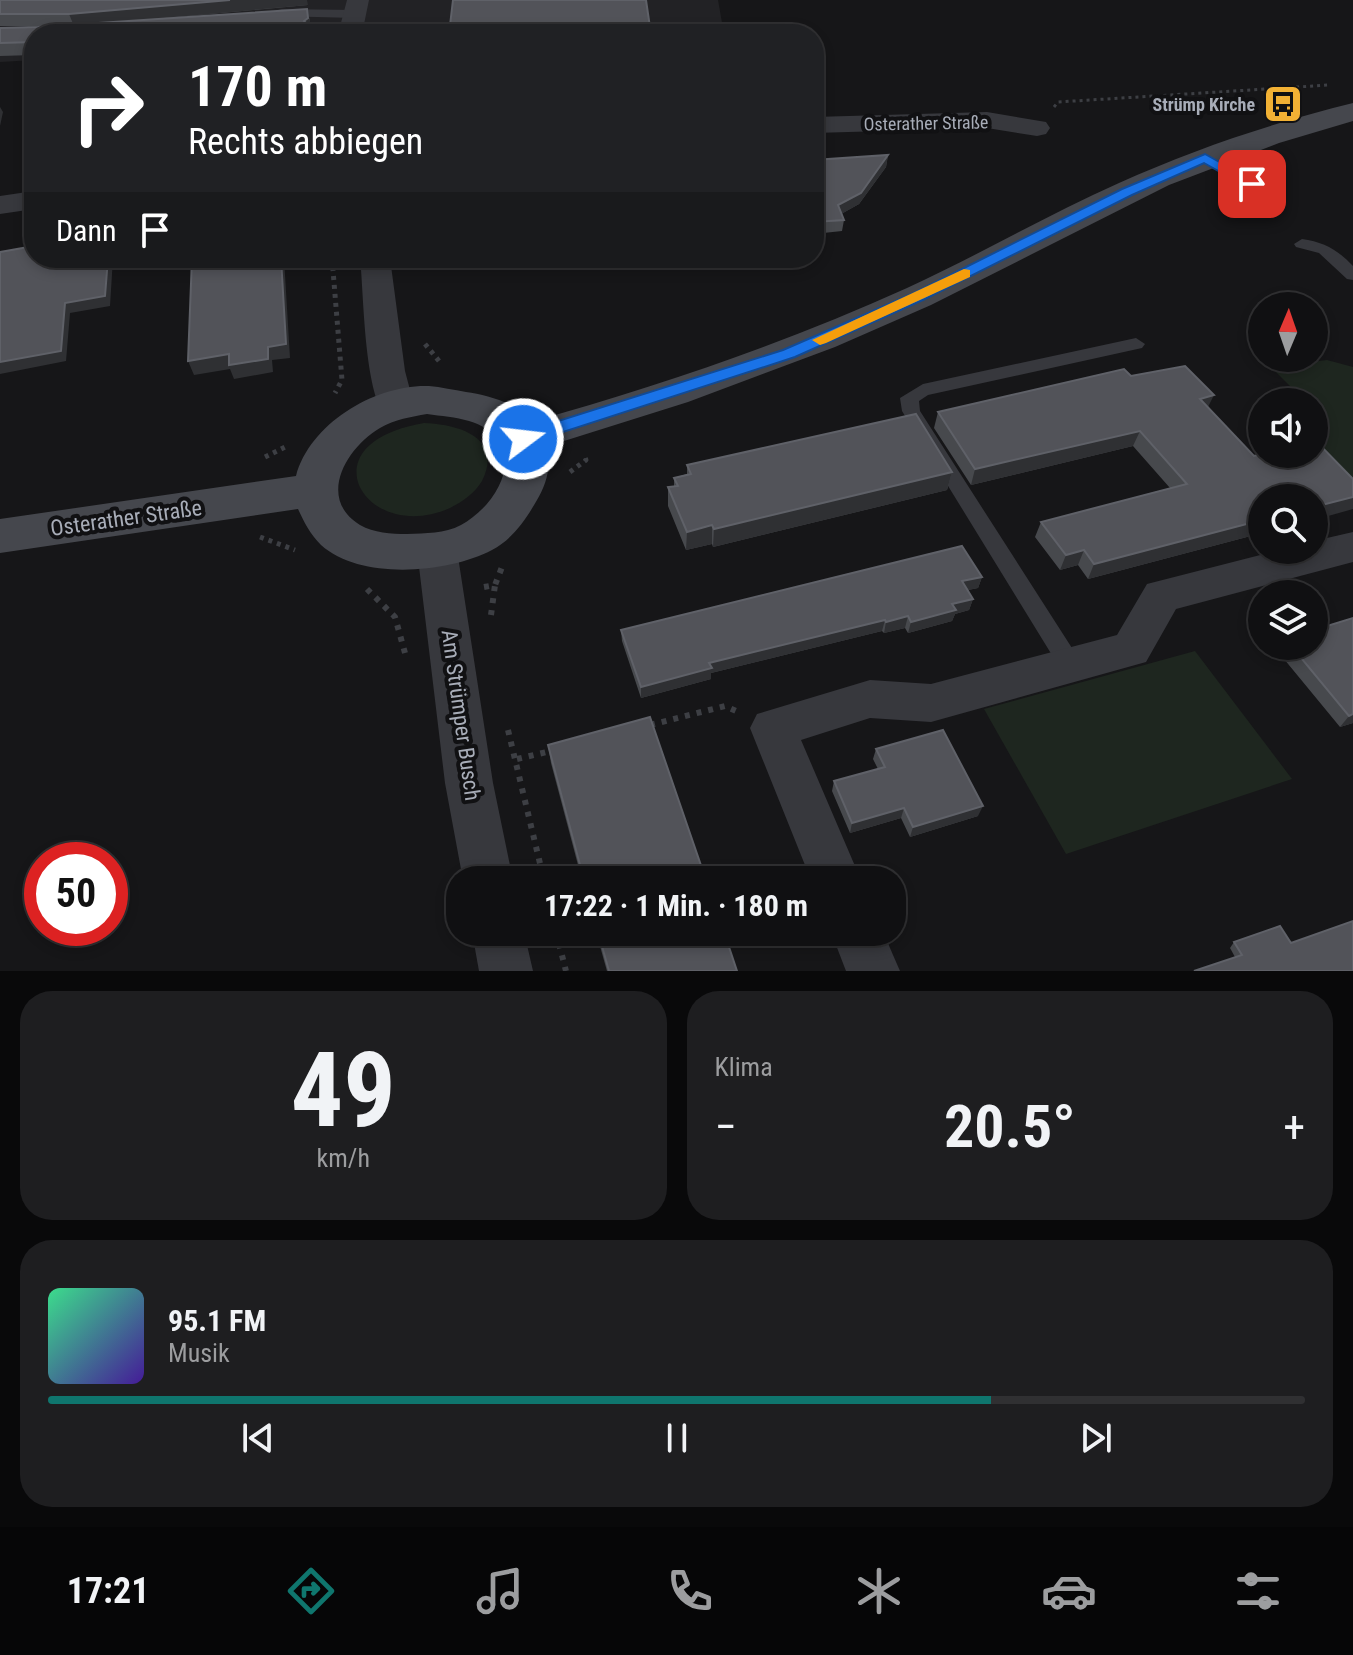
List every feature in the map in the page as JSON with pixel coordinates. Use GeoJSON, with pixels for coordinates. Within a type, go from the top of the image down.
{"type":"FeatureCollection","features":[{"type":"Feature","properties":{"kind":"main road"},"geometry":{"type":"LineString","coordinates":[[523,439],[789,354],[920,296],[1127,192],[1205,158],[1309,123],[1344,98]]}},
{"type":"Feature","properties":{"kind":"main road"},"geometry":{"type":"LineString","coordinates":[[427,400],[458,400],[485,408],[508,420],[523,439],[530,463],[524,490],[509,512],[477,536],[437,550],[400,553],[366,547],[339,534],[321,514],[314,490],[320,463],[337,438],[364,418],[396,405],[427,400]]}},
{"type":"Feature","properties":{"kind":"main road","name":"Osterather Straße"},"geometry":{"type":"LineString","coordinates":[[0,536],[314,490]]}},
{"type":"Feature","properties":{"kind":"street","name":"Osterather Straße"},"geometry":{"type":"LineString","coordinates":[[824,125],[987,120],[1037,128]]}},
{"type":"Feature","properties":{"kind":"street"},"geometry":{"type":"LineString","coordinates":[[0,205],[24,201]]}},
{"type":"Feature","properties":{"kind":"street"},"geometry":{"type":"LineString","coordinates":[[376,268],[388,371],[396,405]]}},
{"type":"Feature","properties":{"kind":"street"},"geometry":{"type":"LineString","coordinates":[[830,866],[773,728],[870,699],[931,703],[1131,649],[1162,596],[1353,547]]}},
{"type":"Feature","properties":{"kind":"street","name":"Am Strümper Busch"},"geometry":{"type":"LineString","coordinates":[[437,550],[469,783],[485,866]]}},
{"type":"Feature","properties":{"kind":"street"},"geometry":{"type":"LineString","coordinates":[[501,946],[506,971]]}},
{"type":"Feature","properties":{"kind":"street"},"geometry":{"type":"LineString","coordinates":[[863,946],[873,971]]}},
{"type":"Feature","properties":{"kind":"lane"},"geometry":{"type":"LineString","coordinates":[[263,15],[294,12],[353,20]]}},
{"type":"Feature","properties":{"kind":"lane"},"geometry":{"type":"LineString","coordinates":[[1205,158],[1275,198]]}},
{"type":"Feature","properties":{"kind":"lane"},"geometry":{"type":"LineString","coordinates":[[1302,244],[1316,245],[1330,252],[1353,275]]}},
{"type":"Feature","properties":{"kind":"lane"},"geometry":{"type":"LineString","coordinates":[[1071,666],[911,411],[909,398],[923,390],[1136,344]]}},
{"type":"Feature","properties":{"kind":"path"},"geometry":{"type":"LineString","coordinates":[[1037,128],[1058,102],[1344,98]]}},
{"type":"Feature","properties":{"kind":"path"},"geometry":{"type":"LineString","coordinates":[[333,268],[342,380]]}},
{"type":"Feature","properties":{"kind":"path"},"geometry":{"type":"LineString","coordinates":[[490,618],[495,585]]}},
{"type":"Feature","properties":{"kind":"path"},"geometry":{"type":"LineString","coordinates":[[636,729],[725,706],[773,728]]}},
{"type":"Feature","properties":{"kind":"path"},"geometry":{"type":"LineString","coordinates":[[505,725],[517,759],[541,866]]}},
{"type":"Feature","properties":{"kind":"path"},"geometry":{"type":"LineString","coordinates":[[517,759],[561,748]]}},
{"type":"Feature","properties":{"kind":"path"},"geometry":{"type":"LineString","coordinates":[[560,946],[566,971]]}},
{"type":"Feature","properties":{"kind":"shaded area"},"geometry":{"type":"Polygon","coordinates":[[[0,0],[718,0],[722,24],[24,24],[24,61],[0,62],[0,0]]]}},
{"type":"Feature","properties":{"kind":"shaded area"},"geometry":{"type":"Polygon","coordinates":[[[1328,360],[1353,367],[1353,504],[1325,468],[1328,468],[1328,388],[1292,388],[1276,372],[1328,372],[1328,360]]]}},
{"type":"Feature","properties":{"kind":"shaded area"},"geometry":{"type":"Polygon","coordinates":[[[424,423],[450,426],[474,436],[487,454],[487,466],[482,481],[455,506],[423,516],[398,515],[378,506],[364,494],[357,478],[359,460],[371,444],[394,431],[424,423]]]}},
{"type":"Feature","properties":{"kind":"shaded area"},"geometry":{"type":"Polygon","coordinates":[[[1195,651],[1292,779],[1066,854],[984,709],[1195,651]]]}},
{"type":"Feature","properties":{"kind":"building"},"geometry":{"type":"Polygon","coordinates":[[[0,0],[230,0],[69,14],[0,14],[0,0]]]}},
{"type":"Feature","properties":{"kind":"building"},"geometry":{"type":"Polygon","coordinates":[[[453,0],[646,0],[650,24],[450,24],[453,0]]]}},
{"type":"Feature","properties":{"kind":"building"},"geometry":{"type":"Polygon","coordinates":[[[307,9],[308,18],[304,21],[307,24],[83,24],[307,9]]]}},
{"type":"Feature","properties":{"kind":"building"},"geometry":{"type":"Polygon","coordinates":[[[24,27],[24,42],[0,43],[0,28],[24,27]]]}},
{"type":"Feature","properties":{"kind":"building"},"geometry":{"type":"Polygon","coordinates":[[[888,155],[861,193],[838,205],[844,220],[824,221],[824,159],[888,155]]]}},
{"type":"Feature","properties":{"kind":"building"},"geometry":{"type":"Polygon","coordinates":[[[24,248],[24,268],[107,268],[105,296],[65,303],[61,351],[0,362],[0,252],[24,248]]]}},
{"type":"Feature","properties":{"kind":"building"},"geometry":{"type":"Polygon","coordinates":[[[192,268],[282,268],[286,344],[268,347],[268,359],[229,365],[229,354],[188,361],[192,268]]]}},
{"type":"Feature","properties":{"kind":"building"},"geometry":{"type":"Polygon","coordinates":[[[1185,366],[1214,395],[1200,399],[1248,450],[1248,468],[1328,468],[1328,453],[1353,479],[1353,497],[1328,503],[1328,484],[1248,484],[1248,524],[1094,564],[1084,550],[1066,555],[1041,522],[1187,484],[1140,431],[975,469],[938,412],[1124,369],[1131,376],[1185,366]]]}},
{"type":"Feature","properties":{"kind":"building"},"geometry":{"type":"Polygon","coordinates":[[[916,414],[952,472],[714,529],[712,525],[687,532],[668,487],[678,486],[674,478],[691,474],[687,465],[916,414]]]}},
{"type":"Feature","properties":{"kind":"building"},"geometry":{"type":"Polygon","coordinates":[[[962,546],[982,577],[962,581],[973,599],[952,604],[956,610],[911,622],[908,616],[885,620],[709,663],[712,668],[641,687],[621,630],[962,546]]]}},
{"type":"Feature","properties":{"kind":"building"},"geometry":{"type":"Polygon","coordinates":[[[1353,618],[1353,714],[1349,716],[1303,660],[1328,660],[1328,626],[1353,618]]]}},
{"type":"Feature","properties":{"kind":"building"},"geometry":{"type":"Polygon","coordinates":[[[650,717],[701,866],[580,866],[548,745],[650,717]]]}},
{"type":"Feature","properties":{"kind":"building"},"geometry":{"type":"Polygon","coordinates":[[[943,730],[983,806],[913,827],[904,808],[852,823],[834,781],[885,767],[876,749],[943,730]]]}},
{"type":"Feature","properties":{"kind":"building"},"geometry":{"type":"Polygon","coordinates":[[[1353,921],[1353,971],[1194,971],[1242,955],[1234,942],[1280,926],[1291,943],[1353,921]]]}},
{"type":"Feature","properties":{"kind":"building"},"geometry":{"type":"Polygon","coordinates":[[[602,946],[729,946],[737,971],[609,971],[602,946]]]}},
{"type":"Feature","properties":{"kind":"slow traffic"},"geometry":{"type":"LineString","coordinates":[[820,340],[964,273]]}},
{"type":"Feature","properties":{"kind":"place","name":"Strümp Kirche"},"geometry":{"type":"Point","coordinates":[1283,104]}},
{"type":"Feature","properties":{"kind":"route"},"geometry":{"type":"LineString","coordinates":[[523,439],[789,354],[920,296],[1127,192],[1205,158],[1252,184]]}}]}
